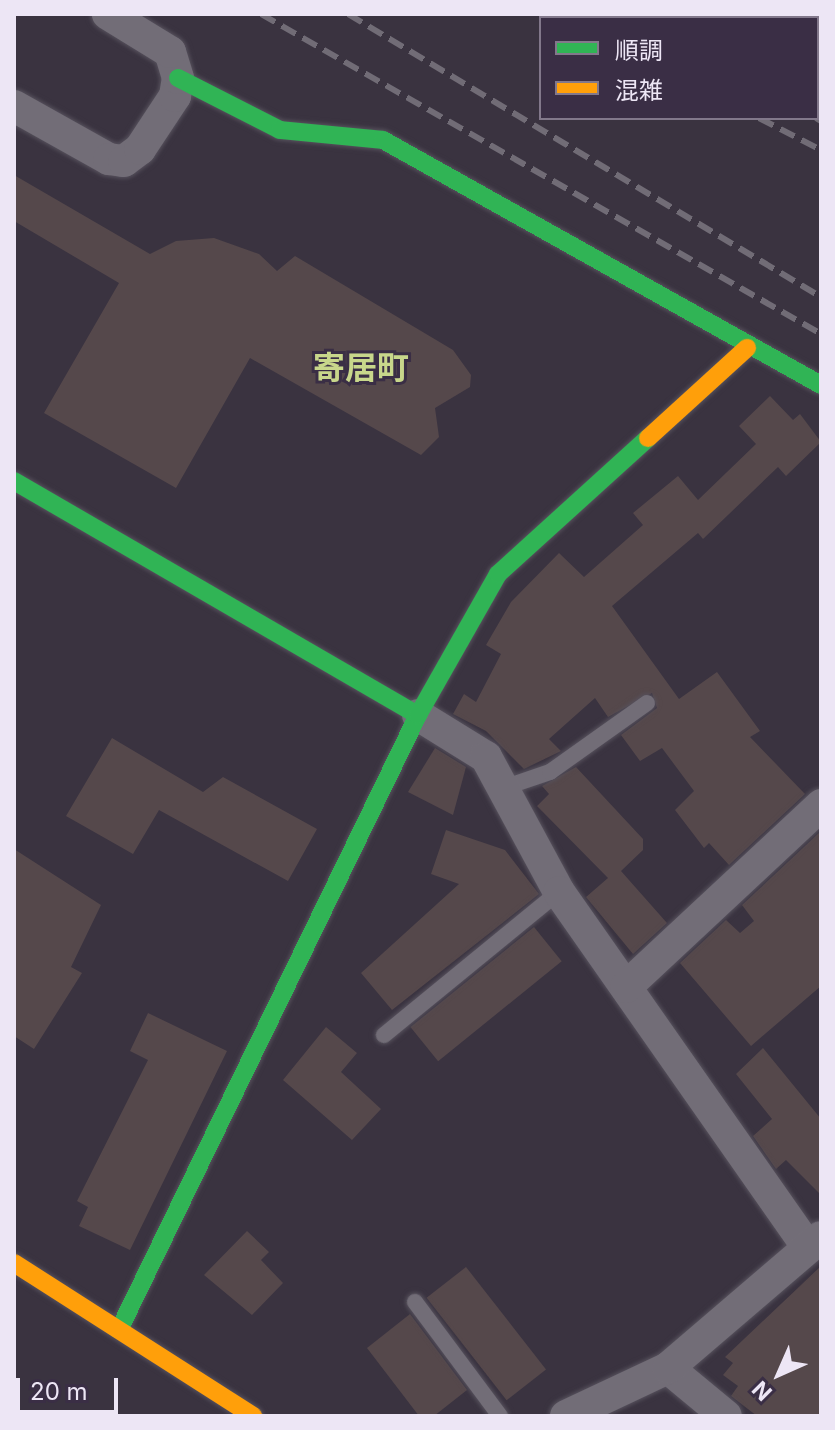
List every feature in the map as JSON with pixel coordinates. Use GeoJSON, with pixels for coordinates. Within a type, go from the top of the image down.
{"type":"FeatureCollection","features":[{"type":"Feature","properties":{"kind":"street"},"geometry":{"type":"LineString","coordinates":[[14,106],[124,161],[175,96],[178,78],[170,52],[108,14]]}},
{"type":"Feature","properties":{"kind":"street"},"geometry":{"type":"LineString","coordinates":[[178,78],[280,130],[383,140],[747,348],[821,385]]}},
{"type":"Feature","properties":{"kind":"street"},"geometry":{"type":"LineString","coordinates":[[119,1330],[418,715],[498,574],[747,348]]}},
{"type":"Feature","properties":{"kind":"street"},"geometry":{"type":"LineString","coordinates":[[14,481],[486,757],[559,892],[814,1242],[668,1368],[566,1416]]}},
{"type":"Feature","properties":{"kind":"street"},"geometry":{"type":"LineString","coordinates":[[626,987],[821,805]]}},
{"type":"Feature","properties":{"kind":"street"},"geometry":{"type":"LineString","coordinates":[[14,1263],[253,1416]]}},
{"type":"Feature","properties":{"kind":"street"},"geometry":{"type":"LineString","coordinates":[[668,1368],[726,1416]]}},
{"type":"Feature","properties":{"kind":"lane"},"geometry":{"type":"LineString","coordinates":[[503,788],[550,772],[647,703]]}},
{"type":"Feature","properties":{"kind":"lane"},"geometry":{"type":"LineString","coordinates":[[384,1035],[559,892]]}},
{"type":"Feature","properties":{"kind":"lane"},"geometry":{"type":"LineString","coordinates":[[415,1302],[500,1416]]}},
{"type":"Feature","properties":{"kind":"building"},"geometry":{"type":"Polygon","coordinates":[[[14,175],[150,254],[176,241],[214,238],[259,254],[277,271],[295,256],[453,350],[471,375],[470,387],[435,408],[439,437],[421,455],[250,358],[176,488],[44,413],[119,283],[14,221],[14,175]]]}},
{"type":"Feature","properties":{"kind":"building"},"geometry":{"type":"Polygon","coordinates":[[[770,396],[793,420],[800,414],[821,442],[786,476],[778,467],[703,539],[698,533],[612,606],[679,699],[717,672],[760,731],[750,737],[805,794],[729,865],[709,843],[704,848],[675,810],[694,791],[662,748],[640,761],[621,735],[657,708],[652,693],[608,717],[595,698],[549,739],[561,751],[524,769],[486,731],[453,714],[464,694],[476,702],[501,654],[486,645],[511,602],[559,553],[584,577],[643,525],[633,513],[678,476],[698,500],[756,444],[739,426],[770,396]]]}},
{"type":"Feature","properties":{"kind":"building"},"geometry":{"type":"Polygon","coordinates":[[[112,738],[203,792],[223,777],[317,829],[288,881],[159,810],[133,854],[66,816],[112,738]]]}},
{"type":"Feature","properties":{"kind":"building"},"geometry":{"type":"Polygon","coordinates":[[[435,748],[466,767],[453,815],[408,792],[435,748]]]}},
{"type":"Feature","properties":{"kind":"building"},"geometry":{"type":"Polygon","coordinates":[[[576,767],[643,839],[643,850],[621,871],[667,923],[633,954],[586,897],[608,878],[537,806],[549,794],[542,786],[576,767]]]}},
{"type":"Feature","properties":{"kind":"building"},"geometry":{"type":"Polygon","coordinates":[[[446,830],[505,850],[539,894],[392,1010],[361,973],[459,884],[431,874],[446,830]]]}},
{"type":"Feature","properties":{"kind":"building"},"geometry":{"type":"Polygon","coordinates":[[[821,831],[821,986],[751,1046],[680,963],[726,920],[740,933],[754,921],[742,905],[821,831]]]}},
{"type":"Feature","properties":{"kind":"building"},"geometry":{"type":"Polygon","coordinates":[[[14,849],[101,905],[71,967],[82,973],[34,1049],[14,1036],[14,849]]]}},
{"type":"Feature","properties":{"kind":"building"},"geometry":{"type":"Polygon","coordinates":[[[534,927],[562,961],[438,1061],[410,1027],[534,927]]]}},
{"type":"Feature","properties":{"kind":"building"},"geometry":{"type":"Polygon","coordinates":[[[148,1013],[227,1051],[130,1250],[79,1226],[88,1207],[77,1201],[148,1060],[130,1051],[148,1013]]]}},
{"type":"Feature","properties":{"kind":"building"},"geometry":{"type":"Polygon","coordinates":[[[326,1027],[357,1053],[341,1072],[381,1109],[352,1140],[283,1080],[326,1027]]]}},
{"type":"Feature","properties":{"kind":"building"},"geometry":{"type":"Polygon","coordinates":[[[763,1048],[821,1119],[821,1195],[786,1160],[776,1169],[753,1136],[772,1119],[736,1074],[763,1048]]]}},
{"type":"Feature","properties":{"kind":"building"},"geometry":{"type":"Polygon","coordinates":[[[247,1231],[269,1252],[261,1260],[283,1283],[252,1315],[204,1275],[247,1231]]]}},
{"type":"Feature","properties":{"kind":"building"},"geometry":{"type":"Polygon","coordinates":[[[821,1266],[821,1416],[757,1416],[731,1396],[738,1386],[723,1375],[733,1363],[725,1357],[821,1266]]]}},
{"type":"Feature","properties":{"kind":"building"},"geometry":{"type":"Polygon","coordinates":[[[466,1267],[546,1369],[507,1400],[427,1298],[466,1267]]]}},
{"type":"Feature","properties":{"kind":"building"},"geometry":{"type":"Polygon","coordinates":[[[410,1314],[467,1390],[434,1416],[419,1416],[367,1348],[410,1314]]]}},
{"type":"Feature","properties":{"kind":"railway"},"geometry":{"type":"LineString","coordinates":[[261,14],[821,334]]}},
{"type":"Feature","properties":{"kind":"railway"},"geometry":{"type":"LineString","coordinates":[[348,14],[821,297]]}},
{"type":"Feature","properties":{"kind":"railway"},"geometry":{"type":"LineString","coordinates":[[565,14],[568,16]]}},
{"type":"Feature","properties":{"kind":"railway"},"geometry":{"type":"LineString","coordinates":[[642,14],[646,16]]}},
{"type":"Feature","properties":{"kind":"railway"},"geometry":{"type":"LineString","coordinates":[[763,120],[821,150]]}},
{"type":"Feature","properties":{"kind":"traffic: fast"},"geometry":{"type":"LineString","coordinates":[[178,78],[280,130],[383,140],[821,385]]}},
{"type":"Feature","properties":{"kind":"traffic: fast"},"geometry":{"type":"LineString","coordinates":[[119,1330],[418,715],[498,574],[648,438]]}},
{"type":"Feature","properties":{"kind":"traffic: fast"},"geometry":{"type":"LineString","coordinates":[[14,481],[418,715]]}},
{"type":"Feature","properties":{"kind":"traffic: slow"},"geometry":{"type":"LineString","coordinates":[[648,438],[747,348]]}},
{"type":"Feature","properties":{"kind":"traffic: slow"},"geometry":{"type":"LineString","coordinates":[[14,1263],[253,1416]]}},
{"type":"Feature","properties":{"kind":"district","name":"寄居町"},"geometry":{"type":"Point","coordinates":[361,368]}}]}
